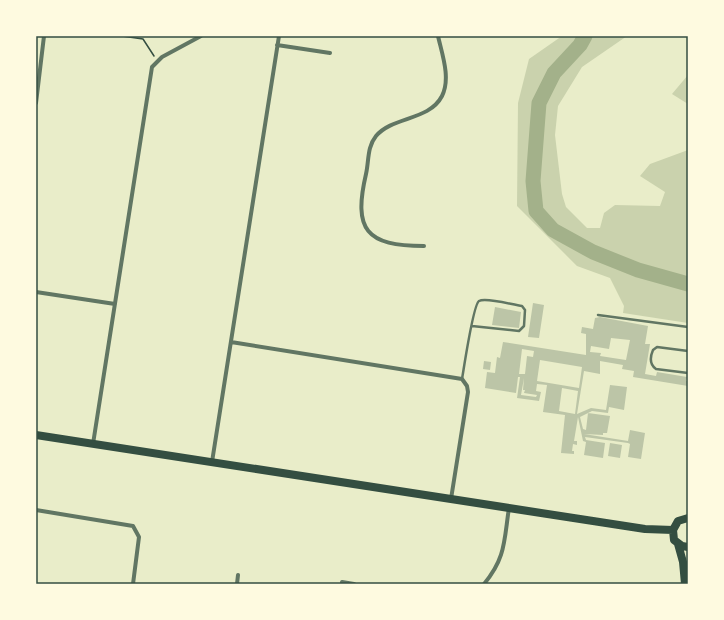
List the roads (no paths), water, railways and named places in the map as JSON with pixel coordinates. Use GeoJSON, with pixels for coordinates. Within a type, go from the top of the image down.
{"type":"FeatureCollection","features":[{"type":"Feature","properties":{"kind":"main road"},"geometry":{"type":"LineString","coordinates":[[36,435],[509,508],[645,528],[673,530]]}},
{"type":"Feature","properties":{"kind":"main road"},"geometry":{"type":"LineString","coordinates":[[686,584],[683,562],[678,544],[674,540],[673,530],[678,521],[688,518]]}},
{"type":"Feature","properties":{"kind":"main road"},"geometry":{"type":"LineString","coordinates":[[678,544],[688,547]]}},
{"type":"Feature","properties":{"kind":"main road"},"geometry":{"type":"LineString","coordinates":[[686,584],[688,580]]}},
{"type":"Feature","properties":{"kind":"street"},"geometry":{"type":"LineString","coordinates":[[36,103],[44,36]]}},
{"type":"Feature","properties":{"kind":"street"},"geometry":{"type":"LineString","coordinates":[[93,444],[152,67],[157,61],[201,36]]}},
{"type":"Feature","properties":{"kind":"street"},"geometry":{"type":"LineString","coordinates":[[212,462],[279,36]]}},
{"type":"Feature","properties":{"kind":"street"},"geometry":{"type":"LineString","coordinates":[[424,246],[404,246],[376,239],[363,224],[360,213],[360,202],[370,147],[375,137],[388,127],[428,111],[436,106],[444,91],[446,82],[438,36]]}},
{"type":"Feature","properties":{"kind":"street"},"geometry":{"type":"LineString","coordinates":[[277,45],[330,53]]}},
{"type":"Feature","properties":{"kind":"street"},"geometry":{"type":"LineString","coordinates":[[36,292],[115,304]]}},
{"type":"Feature","properties":{"kind":"street"},"geometry":{"type":"LineString","coordinates":[[231,342],[462,379],[467,386],[468,392],[451,499]]}},
{"type":"Feature","properties":{"kind":"street"},"geometry":{"type":"LineString","coordinates":[[484,584],[495,571],[502,557],[509,508]]}},
{"type":"Feature","properties":{"kind":"street"},"geometry":{"type":"LineString","coordinates":[[36,510],[133,526],[139,537],[133,584]]}},
{"type":"Feature","properties":{"kind":"street"},"geometry":{"type":"LineString","coordinates":[[237,584],[238,575]]}},
{"type":"Feature","properties":{"kind":"street"},"geometry":{"type":"LineString","coordinates":[[342,582],[354,584]]}},
{"type":"Feature","properties":{"kind":"lane"},"geometry":{"type":"LineString","coordinates":[[462,379],[475,306],[480,300],[522,306],[525,310],[524,326],[518,331],[472,326]]}},
{"type":"Feature","properties":{"kind":"lane"},"geometry":{"type":"LineString","coordinates":[[598,315],[688,327]]}},
{"type":"Feature","properties":{"kind":"lane"},"geometry":{"type":"LineString","coordinates":[[688,351],[657,347],[653,350],[651,360],[656,369],[688,374]]}},
{"type":"Feature","properties":{"kind":"waterway"},"geometry":{"type":"LineString","coordinates":[[585,36],[580,45],[554,73],[539,103],[533,181],[536,211],[553,230],[593,252],[638,270],[688,284]]}}]}
